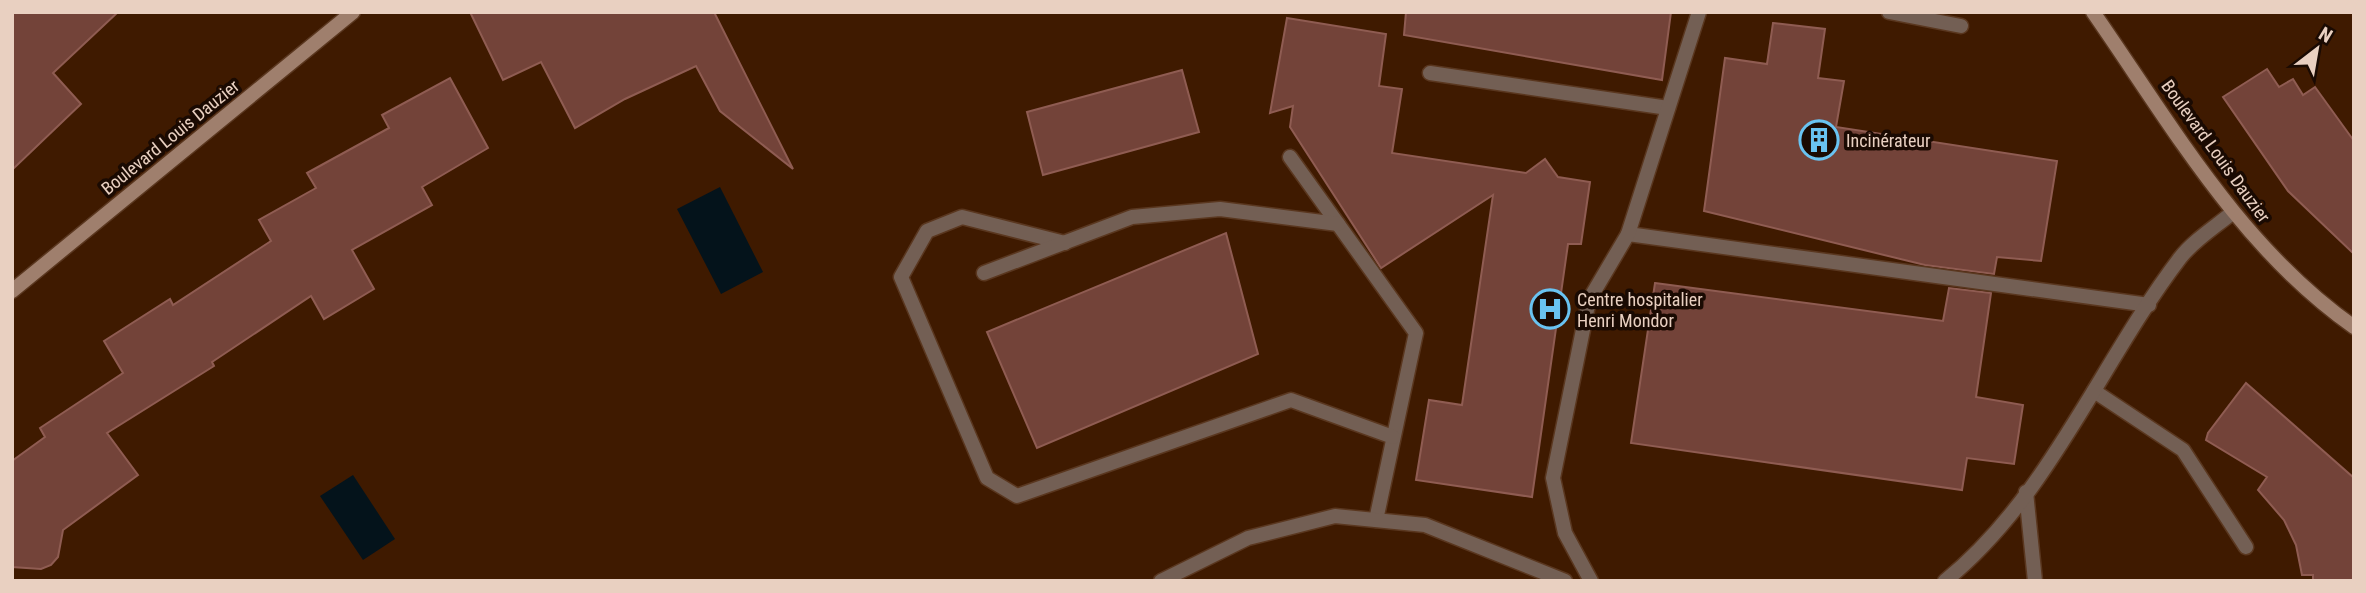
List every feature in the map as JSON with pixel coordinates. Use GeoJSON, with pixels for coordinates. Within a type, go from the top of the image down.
{"type":"FeatureCollection","features":[{"type":"Feature","properties":{"kind":"main road","name":"Boulevard Louis Dauzier"},"geometry":{"type":"LineString","coordinates":[[12,291],[353,12]]}},
{"type":"Feature","properties":{"kind":"main road","name":"Boulevard Louis Dauzier"},"geometry":{"type":"LineString","coordinates":[[2093,12],[2232,213],[2281,268],[2354,327]]}},
{"type":"Feature","properties":{"kind":"lane"},"geometry":{"type":"LineString","coordinates":[[1591,581],[1565,533],[1553,478],[1590,300],[1628,234],[1699,12]]}},
{"type":"Feature","properties":{"kind":"lane"},"geometry":{"type":"LineString","coordinates":[[1889,12],[1961,26]]}},
{"type":"Feature","properties":{"kind":"lane"},"geometry":{"type":"LineString","coordinates":[[1430,73],[1668,108]]}},
{"type":"Feature","properties":{"kind":"lane"},"geometry":{"type":"LineString","coordinates":[[1290,157],[1416,333],[1376,520]]}},
{"type":"Feature","properties":{"kind":"lane"},"geometry":{"type":"LineString","coordinates":[[984,273],[1132,217],[1220,209],[1338,224]]}},
{"type":"Feature","properties":{"kind":"lane"},"geometry":{"type":"LineString","coordinates":[[1952,581],[2026,492],[2181,256],[2232,213]]}},
{"type":"Feature","properties":{"kind":"lane"},"geometry":{"type":"LineString","coordinates":[[1065,243],[962,217],[927,231],[901,277],[987,478],[1017,496],[1291,400],[1393,437]]}},
{"type":"Feature","properties":{"kind":"lane"},"geometry":{"type":"LineString","coordinates":[[1628,234],[2149,305]]}},
{"type":"Feature","properties":{"kind":"lane"},"geometry":{"type":"LineString","coordinates":[[2094,391],[2183,450],[2246,547]]}},
{"type":"Feature","properties":{"kind":"lane"},"geometry":{"type":"LineString","coordinates":[[2026,492],[2035,581]]}},
{"type":"Feature","properties":{"kind":"lane"},"geometry":{"type":"LineString","coordinates":[[1161,581],[1248,538],[1335,516],[1424,524],[1565,581]]}},
{"type":"Feature","properties":{"kind":"lane"},"geometry":{"type":"LineString","coordinates":[[1945,581],[1972,559]]}},
{"type":"Feature","properties":{"kind":"shaded area"},"geometry":{"type":"Polygon","coordinates":[[[720,187],[763,272],[721,294],[677,209],[720,187]]]}},
{"type":"Feature","properties":{"kind":"shaded area"},"geometry":{"type":"Polygon","coordinates":[[[353,475],[395,539],[363,560],[320,496],[353,475]]]}},
{"type":"Feature","properties":{"kind":"building"},"geometry":{"type":"Polygon","coordinates":[[[12,12],[118,12],[53,73],[81,104],[12,170],[12,12]]]}},
{"type":"Feature","properties":{"kind":"building"},"geometry":{"type":"Polygon","coordinates":[[[470,12],[714,12],[793,169],[720,111],[696,66],[625,99],[575,128],[541,62],[503,80],[470,12]]]}},
{"type":"Feature","properties":{"kind":"building"},"geometry":{"type":"Polygon","coordinates":[[[1406,12],[1671,12],[1662,80],[1404,35],[1406,12]]]}},
{"type":"Feature","properties":{"kind":"building"},"geometry":{"type":"Polygon","coordinates":[[[1287,18],[1386,34],[1379,86],[1402,89],[1392,153],[1526,173],[1545,159],[1558,177],[1590,182],[1581,244],[1568,244],[1532,497],[1416,480],[1429,400],[1462,405],[1493,195],[1381,268],[1290,127],[1293,106],[1270,113],[1287,18]]]}},
{"type":"Feature","properties":{"kind":"building","name":"Incinérateur"},"geometry":{"type":"Polygon","coordinates":[[[1773,23],[1825,29],[1818,78],[1844,81],[1836,127],[2057,161],[2041,261],[1997,257],[1994,274],[1925,265],[1704,211],[1725,58],[1767,64],[1773,23]]]}},
{"type":"Feature","properties":{"kind":"building"},"geometry":{"type":"Polygon","coordinates":[[[2267,69],[2279,87],[2293,79],[2303,95],[2315,87],[2354,141],[2354,254],[2288,191],[2223,97],[2267,69]]]}},
{"type":"Feature","properties":{"kind":"building"},"geometry":{"type":"Polygon","coordinates":[[[1182,70],[1199,132],[1043,175],[1027,112],[1182,70]]]}},
{"type":"Feature","properties":{"kind":"building"},"geometry":{"type":"Polygon","coordinates":[[[450,78],[488,148],[422,187],[432,205],[352,250],[374,289],[324,319],[311,296],[212,362],[214,366],[107,433],[138,475],[63,530],[58,557],[51,565],[41,569],[12,567],[12,461],[45,437],[40,428],[123,373],[104,341],[170,299],[173,305],[271,241],[259,220],[316,188],[307,173],[389,128],[382,115],[450,78]]]}},
{"type":"Feature","properties":{"kind":"building"},"geometry":{"type":"Polygon","coordinates":[[[1226,233],[1258,354],[1037,448],[987,332],[1226,233]]]}},
{"type":"Feature","properties":{"kind":"building"},"geometry":{"type":"Polygon","coordinates":[[[1655,283],[1943,321],[1949,288],[1991,293],[1976,397],[2023,405],[2014,464],[1967,458],[1962,490],[1631,443],[1655,283]]]}},
{"type":"Feature","properties":{"kind":"building"},"geometry":{"type":"Polygon","coordinates":[[[2246,383],[2354,478],[2354,581],[2313,581],[2313,575],[2302,575],[2296,545],[2284,520],[2258,490],[2267,477],[2206,440],[2208,433],[2246,383]]]}},
{"type":"Feature","properties":{"kind":"place","name":"Incinérateur"},"geometry":{"type":"Point","coordinates":[1819,140]}},
{"type":"Feature","properties":{"kind":"place","name":"Centre hospitalier Henri Mondor"},"geometry":{"type":"Point","coordinates":[1550,309]}}]}
